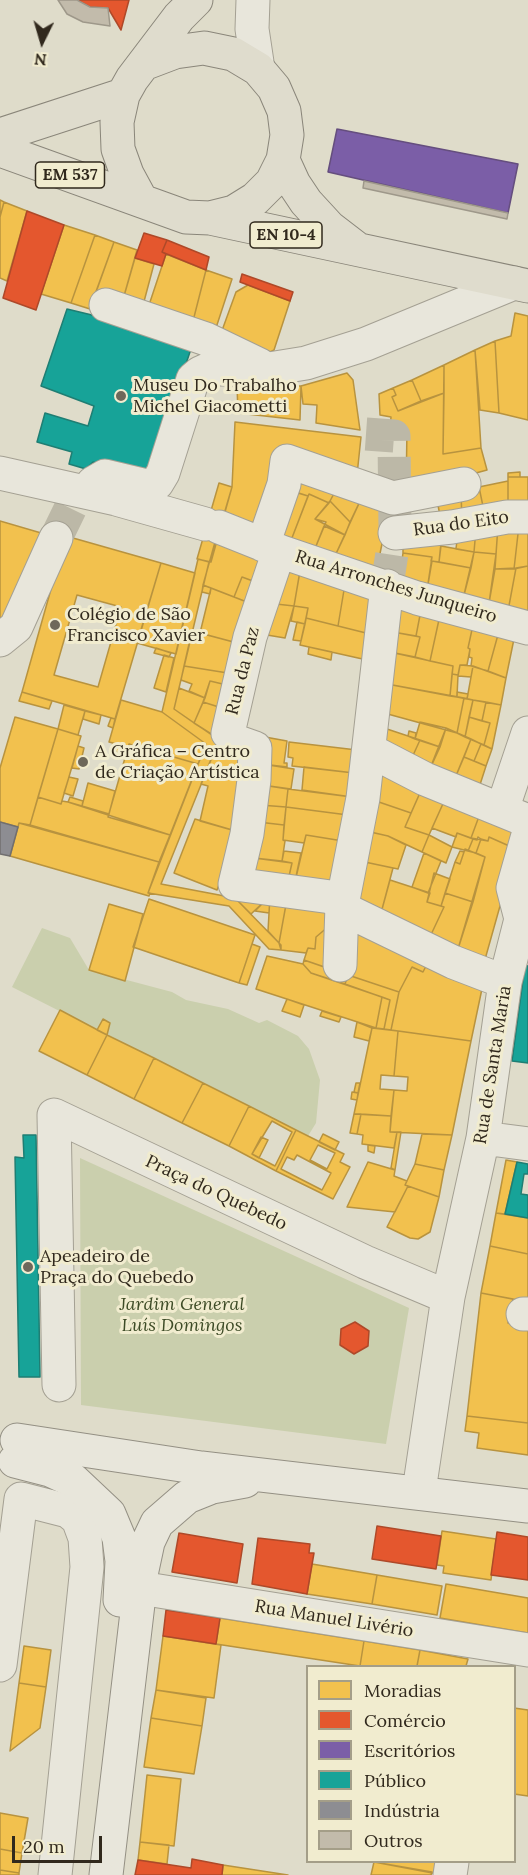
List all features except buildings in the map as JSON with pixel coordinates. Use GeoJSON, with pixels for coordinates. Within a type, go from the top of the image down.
{"type":"FeatureCollection","features":[{"type":"Feature","properties":{"kind":"main road"},"geometry":{"type":"LineString","coordinates":[[146,63],[175,52],[204,48],[233,54],[258,69],[274,88],[284,111],[287,135],[283,160],[272,182],[255,199],[234,212],[210,218],[186,217],[140,198],[127,174],[118,149],[117,122],[123,95],[184,6]]}},
{"type":"Feature","properties":{"kind":"main road"},"geometry":{"type":"LineString","coordinates":[[0,135],[123,95]]}},
{"type":"Feature","properties":{"kind":"main road","name":"EM 537"},"geometry":{"type":"LineString","coordinates":[[0,150],[140,198]]}},
{"type":"Feature","properties":{"kind":"main road","name":"EN 10-4"},"geometry":{"type":"LineString","coordinates":[[283,160],[294,184],[306,202],[329,227],[361,252]]}},
{"type":"Feature","properties":{"kind":"main road","name":"EN 10-4"},"geometry":{"type":"LineString","coordinates":[[210,218],[361,252],[521,284]]}},
{"type":"Feature","properties":{"kind":"street"},"geometry":{"type":"LineString","coordinates":[[253,0],[252,28],[258,69]]}},
{"type":"Feature","properties":{"kind":"street"},"geometry":{"type":"LineString","coordinates":[[93,483],[105,476],[147,486],[157,483],[163,473],[193,379],[200,373],[209,369],[269,369],[306,363],[366,344],[521,284]]}},
{"type":"Feature","properties":{"kind":"street"},"geometry":{"type":"LineString","coordinates":[[106,305],[206,339],[269,369]]}},
{"type":"Feature","properties":{"kind":"street"},"geometry":{"type":"LineString","coordinates":[[271,548],[287,461],[393,498],[464,484]]}},
{"type":"Feature","properties":{"kind":"street","name":"Rua Arronches Junqueiro"},"geometry":{"type":"LineString","coordinates":[[0,473],[93,493],[218,527],[271,548],[417,598],[528,628]]}},
{"type":"Feature","properties":{"kind":"street","name":"Rua do Eito"},"geometry":{"type":"LineString","coordinates":[[394,533],[452,527],[507,517],[528,517]]}},
{"type":"Feature","properties":{"kind":"street"},"geometry":{"type":"LineString","coordinates":[[0,640],[16,627],[56,538]]}},
{"type":"Feature","properties":{"kind":"street","name":"Rua da Paz"},"geometry":{"type":"LineString","coordinates":[[271,548],[228,733],[238,742],[255,748],[247,834],[235,884],[331,897],[342,905]]}},
{"type":"Feature","properties":{"kind":"street"},"geometry":{"type":"LineString","coordinates":[[340,965],[342,905],[363,798],[387,586]]}},
{"type":"Feature","properties":{"kind":"street"},"geometry":{"type":"LineString","coordinates":[[369,750],[425,778],[515,815],[528,733]]}},
{"type":"Feature","properties":{"kind":"street","name":"Rua de Santa Maria"},"geometry":{"type":"LineString","coordinates":[[448,1297],[483,1138],[505,982],[524,920],[513,888],[528,835]]}},
{"type":"Feature","properties":{"kind":"street"},"geometry":{"type":"LineString","coordinates":[[342,905],[352,913],[453,962],[505,982]]}},
{"type":"Feature","properties":{"kind":"street","name":"Praça do Quebedo"},"geometry":{"type":"LineString","coordinates":[[59,1385],[54,1115],[338,1250],[448,1297]]}},
{"type":"Feature","properties":{"kind":"street"},"geometry":{"type":"LineString","coordinates":[[483,1138],[528,1144]]}},
{"type":"Feature","properties":{"kind":"street"},"geometry":{"type":"LineString","coordinates":[[419,1491],[448,1297]]}},
{"type":"Feature","properties":{"kind":"street"},"geometry":{"type":"LineString","coordinates":[[85,1875],[122,1586],[119,1538],[109,1514],[74,1481],[16,1451],[419,1491],[528,1506]]}},
{"type":"Feature","properties":{"kind":"street"},"geometry":{"type":"LineString","coordinates":[[105,1875],[141,1579],[148,1542],[156,1523],[186,1497],[212,1487],[278,1477]]}},
{"type":"Feature","properties":{"kind":"street"},"geometry":{"type":"LineString","coordinates":[[0,1665],[21,1499],[68,1511],[78,1519],[85,1538],[87,1567],[55,1875]]}},
{"type":"Feature","properties":{"kind":"street","name":"Rua Manuel Livério"},"geometry":{"type":"LineString","coordinates":[[141,1579],[484,1654],[528,1650]]}},
{"type":"Feature","properties":{"kind":"green space"},"geometry":{"type":"Polygon","coordinates":[[[42,928],[70,938],[89,970],[172,992],[186,1000],[228,1009],[259,1023],[267,1020],[298,1036],[309,1049],[320,1080],[316,1123],[308,1136],[107,1035],[110,1023],[103,1019],[97,1030],[12,987],[42,928]]]}},
{"type":"Feature","properties":{"kind":"green space","name":"Jardim General Luís Domingos"},"geometry":{"type":"Polygon","coordinates":[[[80,1158],[409,1308],[386,1444],[81,1405],[80,1158]]]}},
{"type":"Feature","properties":{"kind":"tunnel"},"geometry":{"type":"LineString","coordinates":[[366,434],[394,436],[395,533],[387,586]]}},
{"type":"Feature","properties":{"kind":"tunnel"},"geometry":{"type":"LineString","coordinates":[[56,538],[72,505],[93,483]]}},
{"type":"Feature","properties":{"kind":"place","name":"Museu Do Trabalho Michel Giacometti"},"geometry":{"type":"Point","coordinates":[121,396]}},
{"type":"Feature","properties":{"kind":"place","name":"Colégio de São Francisco Xavier"},"geometry":{"type":"Point","coordinates":[55,625]}},
{"type":"Feature","properties":{"kind":"place","name":"A Gráfica – Centro de Criação Artística"},"geometry":{"type":"Point","coordinates":[83,762]}},
{"type":"Feature","properties":{"kind":"place","name":"Apeadeiro de Praça do Quebedo"},"geometry":{"type":"Point","coordinates":[28,1267]}}]}
